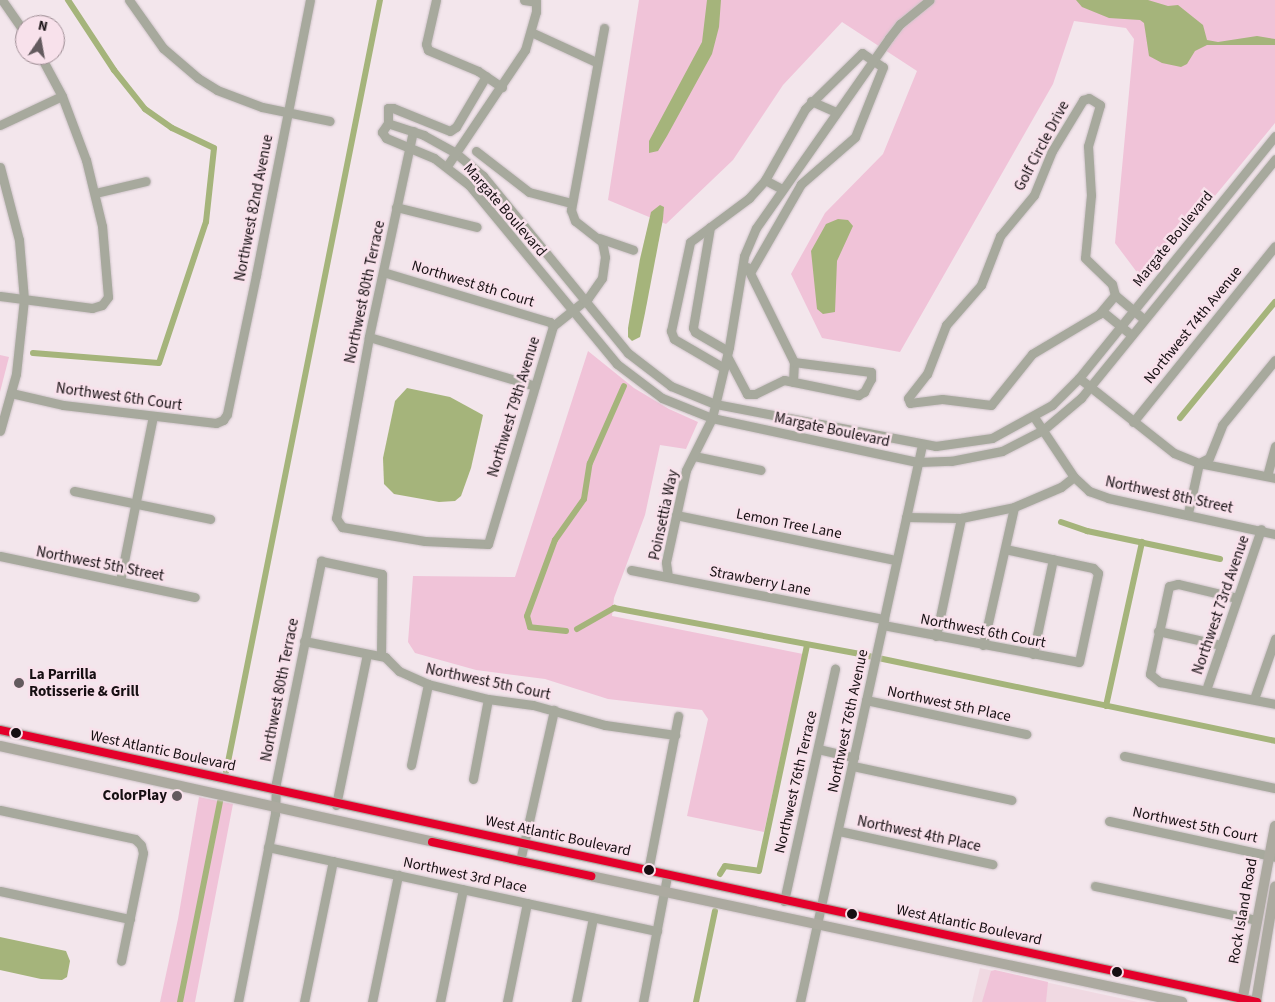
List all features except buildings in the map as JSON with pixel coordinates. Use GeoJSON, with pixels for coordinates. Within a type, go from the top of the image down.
{"type":"FeatureCollection","features":[{"type":"Feature","properties":{"kind":"main road","name":"West Atlantic Boulevard"},"geometry":{"type":"LineString","coordinates":[[0,730],[336,805],[1256,1002]]}},
{"type":"Feature","properties":{"kind":"main road","name":"West Atlantic Boulevard"},"geometry":{"type":"LineString","coordinates":[[0,746],[206,790],[520,861],[1182,1002]]}},
{"type":"Feature","properties":{"kind":"main road","name":"Rock Island Road"},"geometry":{"type":"LineString","coordinates":[[1243,1000],[1256,920],[1271,856],[1275,826]]}},
{"type":"Feature","properties":{"kind":"main road","name":"Rock Island Road"},"geometry":{"type":"LineString","coordinates":[[1256,1002],[1275,887]]}},
{"type":"Feature","properties":{"kind":"street"},"geometry":{"type":"LineString","coordinates":[[2,0],[15,19]]}},
{"type":"Feature","properties":{"kind":"street","name":"Northwest 82nd Avenue"},"geometry":{"type":"LineString","coordinates":[[223,420],[227,414],[256,275],[286,113],[310,0]]}},
{"type":"Feature","properties":{"kind":"street"},"geometry":{"type":"LineString","coordinates":[[436,0],[426,44],[428,50],[486,76],[502,87]]}},
{"type":"Feature","properties":{"kind":"street"},"geometry":{"type":"LineString","coordinates":[[446,166],[502,87],[525,50],[532,32],[536,1],[524,0]]}},
{"type":"Feature","properties":{"kind":"street","name":"Poinsettia Way"},"geometry":{"type":"LineString","coordinates":[[668,577],[666,562],[686,470],[712,418],[727,354],[743,264],[756,228],[836,112],[900,24],[930,0]]}},
{"type":"Feature","properties":{"kind":"street"},"geometry":{"type":"LineString","coordinates":[[131,1],[163,48],[198,78],[242,100],[286,113],[330,121]]}},
{"type":"Feature","properties":{"kind":"street"},"geometry":{"type":"LineString","coordinates":[[604,28],[596,62],[572,203],[573,218],[599,238],[633,250]]}},
{"type":"Feature","properties":{"kind":"street"},"geometry":{"type":"LineString","coordinates":[[532,32],[596,62]]}},
{"type":"Feature","properties":{"kind":"street"},"geometry":{"type":"LineString","coordinates":[[724,368],[674,339],[671,331],[690,242],[749,198],[765,180],[811,101],[862,53],[883,67],[855,137],[801,184],[751,271]]}},
{"type":"Feature","properties":{"kind":"street"},"geometry":{"type":"LineString","coordinates":[[0,296],[92,308],[102,305],[108,297],[107,268],[95,193],[62,96],[45,65]]}},
{"type":"Feature","properties":{"kind":"street"},"geometry":{"type":"LineString","coordinates":[[388,123],[388,108],[393,108],[450,131],[456,128],[486,76]]}},
{"type":"Feature","properties":{"kind":"street"},"geometry":{"type":"LineString","coordinates":[[0,126],[62,96]]}},
{"type":"Feature","properties":{"kind":"street","name":"Golf Circle Drive"},"geometry":{"type":"LineString","coordinates":[[1115,295],[1102,311],[1032,354],[991,405],[942,399],[914,404],[908,401],[910,394],[927,374],[946,325],[981,285],[1000,236],[1034,195],[1052,151],[1083,100],[1089,98],[1100,104],[1088,146],[1091,195],[1085,258],[1112,284],[1115,295],[1144,320]]}},
{"type":"Feature","properties":{"kind":"street"},"geometry":{"type":"LineString","coordinates":[[811,101],[836,112]]}},
{"type":"Feature","properties":{"kind":"street","name":"Margate Boulevard"},"geometry":{"type":"LineString","coordinates":[[1275,136],[1132,310],[1079,378],[1052,405],[1034,417],[992,438],[954,445],[922,445],[715,404],[670,386],[652,374],[628,353],[483,176],[456,153],[413,131],[388,123],[382,128],[383,137],[408,146],[446,166],[469,185],[617,364],[642,385],[684,409],[712,418],[918,462],[951,461],[1002,451],[1043,430],[1091,388],[1275,159]]}},
{"type":"Feature","properties":{"kind":"street","name":"Northwest 80th Terrace"},"geometry":{"type":"LineString","coordinates":[[413,131],[408,146],[369,337],[336,518],[342,527],[425,541],[488,544]]}},
{"type":"Feature","properties":{"kind":"street","name":"Margate Boulevard"},"geometry":{"type":"LineString","coordinates":[[476,151],[529,192],[572,203]]}},
{"type":"Feature","properties":{"kind":"street"},"geometry":{"type":"LineString","coordinates":[[0,166],[19,240],[24,299],[19,357],[12,393],[0,431]]}},
{"type":"Feature","properties":{"kind":"street"},"geometry":{"type":"LineString","coordinates":[[765,180],[782,189]]}},
{"type":"Feature","properties":{"kind":"street"},"geometry":{"type":"LineString","coordinates":[[95,193],[146,181]]}},
{"type":"Feature","properties":{"kind":"street"},"geometry":{"type":"LineString","coordinates":[[396,207],[477,228]]}},
{"type":"Feature","properties":{"kind":"street"},"geometry":{"type":"LineString","coordinates":[[710,227],[693,328],[727,354],[747,394],[756,394],[784,380],[858,395],[864,392],[871,379],[871,372],[794,362]]}},
{"type":"Feature","properties":{"kind":"street"},"geometry":{"type":"LineString","coordinates":[[584,301],[598,288],[602,278],[605,258],[599,238]]}},
{"type":"Feature","properties":{"kind":"street","name":"Northwest 74th Avenue"},"geometry":{"type":"LineString","coordinates":[[1133,422],[1275,246]]}},
{"type":"Feature","properties":{"kind":"street"},"geometry":{"type":"LineString","coordinates":[[743,264],[751,271],[794,362],[792,382]]}},
{"type":"Feature","properties":{"kind":"street","name":"Northwest 8th Court"},"geometry":{"type":"LineString","coordinates":[[383,272],[552,324]]}},
{"type":"Feature","properties":{"kind":"street","name":"Northwest 79th Avenue"},"geometry":{"type":"LineString","coordinates":[[488,544],[552,324],[584,301]]}},
{"type":"Feature","properties":{"kind":"street"},"geometry":{"type":"LineString","coordinates":[[1102,311],[1132,335]]}},
{"type":"Feature","properties":{"kind":"street"},"geometry":{"type":"LineString","coordinates":[[369,337],[534,386]]}},
{"type":"Feature","properties":{"kind":"street"},"geometry":{"type":"LineString","coordinates":[[1198,463],[1209,458],[1222,425],[1275,360]]}},
{"type":"Feature","properties":{"kind":"street"},"geometry":{"type":"LineString","coordinates":[[1079,378],[1174,453],[1198,463],[1271,477],[1275,446]]}},
{"type":"Feature","properties":{"kind":"street","name":"Northwest 6th Court"},"geometry":{"type":"LineString","coordinates":[[12,393],[63,405],[216,423],[223,420]]}},
{"type":"Feature","properties":{"kind":"street"},"geometry":{"type":"LineString","coordinates":[[120,581],[153,416]]}},
{"type":"Feature","properties":{"kind":"street","name":"Northwest 8th Street"},"geometry":{"type":"LineString","coordinates":[[1034,417],[1074,477],[1089,491],[1108,498],[1188,513],[1262,529],[1275,534]]}},
{"type":"Feature","properties":{"kind":"street","name":"Northwest 76th Avenue"},"geometry":{"type":"LineString","coordinates":[[800,1002],[839,831],[922,445]]}},
{"type":"Feature","properties":{"kind":"street"},"geometry":{"type":"LineString","coordinates":[[694,456],[761,470]]}},
{"type":"Feature","properties":{"kind":"street"},"geometry":{"type":"LineString","coordinates":[[1188,513],[1198,463]]}},
{"type":"Feature","properties":{"kind":"street"},"geometry":{"type":"LineString","coordinates":[[906,517],[961,518],[1014,507],[1061,487],[1074,477]]}},
{"type":"Feature","properties":{"kind":"street"},"geometry":{"type":"LineString","coordinates":[[74,491],[210,519]]}},
{"type":"Feature","properties":{"kind":"street"},"geometry":{"type":"LineString","coordinates":[[983,645],[1014,507]]}},
{"type":"Feature","properties":{"kind":"street","name":"Lemon Tree Lane"},"geometry":{"type":"LineString","coordinates":[[676,515],[896,560]]}},
{"type":"Feature","properties":{"kind":"street"},"geometry":{"type":"LineString","coordinates":[[936,636],[961,518]]}},
{"type":"Feature","properties":{"kind":"street","name":"Northwest 73rd Avenue"},"geometry":{"type":"LineString","coordinates":[[1206,690],[1262,529]]}},
{"type":"Feature","properties":{"kind":"street"},"geometry":{"type":"LineString","coordinates":[[1005,549],[1053,559],[1033,654]]}},
{"type":"Feature","properties":{"kind":"street","name":"Northwest 5th Street"},"geometry":{"type":"LineString","coordinates":[[0,556],[195,597]]}},
{"type":"Feature","properties":{"kind":"street","name":"Northwest 6th Court"},"geometry":{"type":"LineString","coordinates":[[883,622],[936,636],[1079,662],[1098,573],[1093,568],[1053,559]]}},
{"type":"Feature","properties":{"kind":"street","name":"Northwest 80th Terrace"},"geometry":{"type":"LineString","coordinates":[[238,1002],[268,847],[275,806],[275,791],[320,561],[382,574],[381,656]]}},
{"type":"Feature","properties":{"kind":"street","name":"Strawberry Lane"},"geometry":{"type":"LineString","coordinates":[[631,570],[883,622]]}},
{"type":"Feature","properties":{"kind":"street"},"geometry":{"type":"LineString","coordinates":[[1237,598],[1178,584],[1169,586],[1150,674],[1152,678],[1275,704]]}},
{"type":"Feature","properties":{"kind":"street"},"geometry":{"type":"LineString","coordinates":[[1158,631],[1221,645]]}},
{"type":"Feature","properties":{"kind":"street"},"geometry":{"type":"LineString","coordinates":[[1254,699],[1275,639]]}},
{"type":"Feature","properties":{"kind":"street","name":"Northwest 5th Court"},"geometry":{"type":"LineString","coordinates":[[304,641],[381,656],[411,679],[428,684],[488,699],[554,710],[605,725],[675,735]]}},
{"type":"Feature","properties":{"kind":"street"},"geometry":{"type":"LineString","coordinates":[[336,805],[367,654]]}},
{"type":"Feature","properties":{"kind":"street","name":"Northwest 76th Terrace"},"geometry":{"type":"LineString","coordinates":[[784,901],[835,669]]}},
{"type":"Feature","properties":{"kind":"street"},"geometry":{"type":"LineString","coordinates":[[411,765],[428,684]]}},
{"type":"Feature","properties":{"kind":"street"},"geometry":{"type":"LineString","coordinates":[[473,779],[488,699]]}},
{"type":"Feature","properties":{"kind":"street","name":"Northwest 5th Place"},"geometry":{"type":"LineString","coordinates":[[866,700],[1026,734]]}},
{"type":"Feature","properties":{"kind":"street"},"geometry":{"type":"LineString","coordinates":[[520,861],[554,710]]}},
{"type":"Feature","properties":{"kind":"street"},"geometry":{"type":"LineString","coordinates":[[648,871],[678,716]]}},
{"type":"Feature","properties":{"kind":"street"},"geometry":{"type":"LineString","coordinates":[[818,749],[854,762],[1011,800]]}},
{"type":"Feature","properties":{"kind":"street"},"geometry":{"type":"LineString","coordinates":[[1124,756],[1275,788]]}},
{"type":"Feature","properties":{"kind":"street"},"geometry":{"type":"LineString","coordinates":[[0,810],[135,839],[141,845],[142,854],[121,961]]}},
{"type":"Feature","properties":{"kind":"street","name":"Northwest 5th Court"},"geometry":{"type":"LineString","coordinates":[[1109,821],[1271,856]]}},
{"type":"Feature","properties":{"kind":"street","name":"Northwest 4th Place"},"geometry":{"type":"LineString","coordinates":[[839,831],[992,864]]}},
{"type":"Feature","properties":{"kind":"street","name":"Northwest 3rd Place"},"geometry":{"type":"LineString","coordinates":[[268,847],[657,931]]}},
{"type":"Feature","properties":{"kind":"street"},"geometry":{"type":"LineString","coordinates":[[304,1002],[333,861]]}},
{"type":"Feature","properties":{"kind":"street"},"geometry":{"type":"LineString","coordinates":[[372,1002],[398,875]]}},
{"type":"Feature","properties":{"kind":"street"},"geometry":{"type":"LineString","coordinates":[[643,1002],[667,876]]}},
{"type":"Feature","properties":{"kind":"street"},"geometry":{"type":"LineString","coordinates":[[1095,886],[1256,920]]}},
{"type":"Feature","properties":{"kind":"street"},"geometry":{"type":"LineString","coordinates":[[440,1002],[462,889]]}},
{"type":"Feature","properties":{"kind":"street"},"geometry":{"type":"LineString","coordinates":[[0,891],[130,919]]}},
{"type":"Feature","properties":{"kind":"street"},"geometry":{"type":"LineString","coordinates":[[507,1002],[527,903]]}},
{"type":"Feature","properties":{"kind":"street"},"geometry":{"type":"LineString","coordinates":[[576,1002],[593,918]]}},
{"type":"Feature","properties":{"kind":"shaded area"},"geometry":{"type":"Polygon","coordinates":[[[639,0],[1275,0],[1275,123],[1148,277],[1136,271],[1115,243],[1134,39],[1126,28],[1074,21],[1053,84],[900,352],[822,338],[791,274],[825,213],[883,154],[917,71],[842,22],[783,85],[733,160],[666,224],[608,200],[639,0]]]}},
{"type":"Feature","properties":{"kind":"shaded area"},"geometry":{"type":"Polygon","coordinates":[[[707,0],[721,0],[719,27],[712,54],[658,151],[649,153],[649,141],[702,42],[707,0]]]}},
{"type":"Feature","properties":{"kind":"shaded area"},"geometry":{"type":"Polygon","coordinates":[[[1076,0],[1148,0],[1168,6],[1178,5],[1203,25],[1207,40],[1218,42],[1257,36],[1275,39],[1275,45],[1207,45],[1195,51],[1187,64],[1181,67],[1162,63],[1149,56],[1144,23],[1140,20],[1109,18],[1082,7],[1076,0]]]}},
{"type":"Feature","properties":{"kind":"shaded area"},"geometry":{"type":"Polygon","coordinates":[[[660,205],[664,207],[663,219],[645,313],[640,337],[632,341],[628,337],[628,328],[640,259],[651,212],[660,205]]]}},
{"type":"Feature","properties":{"kind":"shaded area"},"geometry":{"type":"Polygon","coordinates":[[[838,219],[848,220],[853,226],[837,261],[835,312],[823,314],[817,309],[811,251],[826,224],[838,219]]]}},
{"type":"Feature","properties":{"kind":"shaded area"},"geometry":{"type":"Polygon","coordinates":[[[588,351],[634,388],[669,409],[698,422],[686,449],[660,445],[645,515],[614,598],[612,616],[803,654],[764,832],[687,816],[708,719],[702,710],[608,699],[545,679],[476,670],[415,653],[408,642],[413,576],[515,577],[588,351]]]}},
{"type":"Feature","properties":{"kind":"shaded area"},"geometry":{"type":"Polygon","coordinates":[[[0,355],[9,357],[0,392],[0,355]]]}},
{"type":"Feature","properties":{"kind":"shaded area"},"geometry":{"type":"Polygon","coordinates":[[[407,388],[450,397],[483,415],[471,468],[461,496],[455,501],[439,502],[394,494],[384,484],[383,458],[395,401],[407,388]]]}},
{"type":"Feature","properties":{"kind":"shaded area"},"geometry":{"type":"Polygon","coordinates":[[[199,797],[233,804],[195,1002],[160,1002],[178,919],[199,797]]]}},
{"type":"Feature","properties":{"kind":"shaded area"},"geometry":{"type":"Polygon","coordinates":[[[0,937],[66,951],[70,961],[67,977],[62,980],[41,979],[0,970],[0,937]]]}},
{"type":"Feature","properties":{"kind":"shaded area"},"geometry":{"type":"Polygon","coordinates":[[[980,968],[1138,1002],[972,1002],[980,968]]]}},
{"type":"Feature","properties":{"kind":"shaded area"},"geometry":{"type":"Polygon","coordinates":[[[995,970],[1048,982],[1046,1002],[982,1002],[991,971],[995,970]]]}},
{"type":"Feature","properties":{"kind":"waterway"},"geometry":{"type":"LineString","coordinates":[[33,353],[159,363],[206,222],[214,148],[172,128],[145,109],[114,70],[68,0]]}},
{"type":"Feature","properties":{"kind":"waterway"},"geometry":{"type":"LineString","coordinates":[[226,772],[380,0]]}},
{"type":"Feature","properties":{"kind":"waterway"},"geometry":{"type":"LineString","coordinates":[[1180,418],[1275,302]]}},
{"type":"Feature","properties":{"kind":"waterway"},"geometry":{"type":"LineString","coordinates":[[566,631],[530,627],[527,616],[555,540],[584,499],[590,463],[624,386]]}},
{"type":"Feature","properties":{"kind":"waterway"},"geometry":{"type":"LineString","coordinates":[[1061,522],[1087,531],[1220,559]]}},
{"type":"Feature","properties":{"kind":"waterway"},"geometry":{"type":"LineString","coordinates":[[1106,706],[1142,542]]}},
{"type":"Feature","properties":{"kind":"waterway"},"geometry":{"type":"LineString","coordinates":[[577,629],[614,608],[859,654],[1275,741]]}},
{"type":"Feature","properties":{"kind":"waterway"},"geometry":{"type":"LineString","coordinates":[[720,874],[725,866],[759,871],[807,646]]}},
{"type":"Feature","properties":{"kind":"waterway"},"geometry":{"type":"LineString","coordinates":[[180,1002],[220,801]]}},
{"type":"Feature","properties":{"kind":"waterway"},"geometry":{"type":"LineString","coordinates":[[696,1002],[715,911]]}},
{"type":"Feature","properties":{"kind":"transit line"},"geometry":{"type":"LineString","coordinates":[[0,730],[1257,1002]]}},
{"type":"Feature","properties":{"kind":"transit line"},"geometry":{"type":"LineString","coordinates":[[432,842],[591,876]]}},
{"type":"Feature","properties":{"kind":"place","name":"La Parrilla Rotisserie & Grill"},"geometry":{"type":"Point","coordinates":[19,683]}},
{"type":"Feature","properties":{"kind":"place","name":"ColorPlay"},"geometry":{"type":"Point","coordinates":[177,796]}}]}
